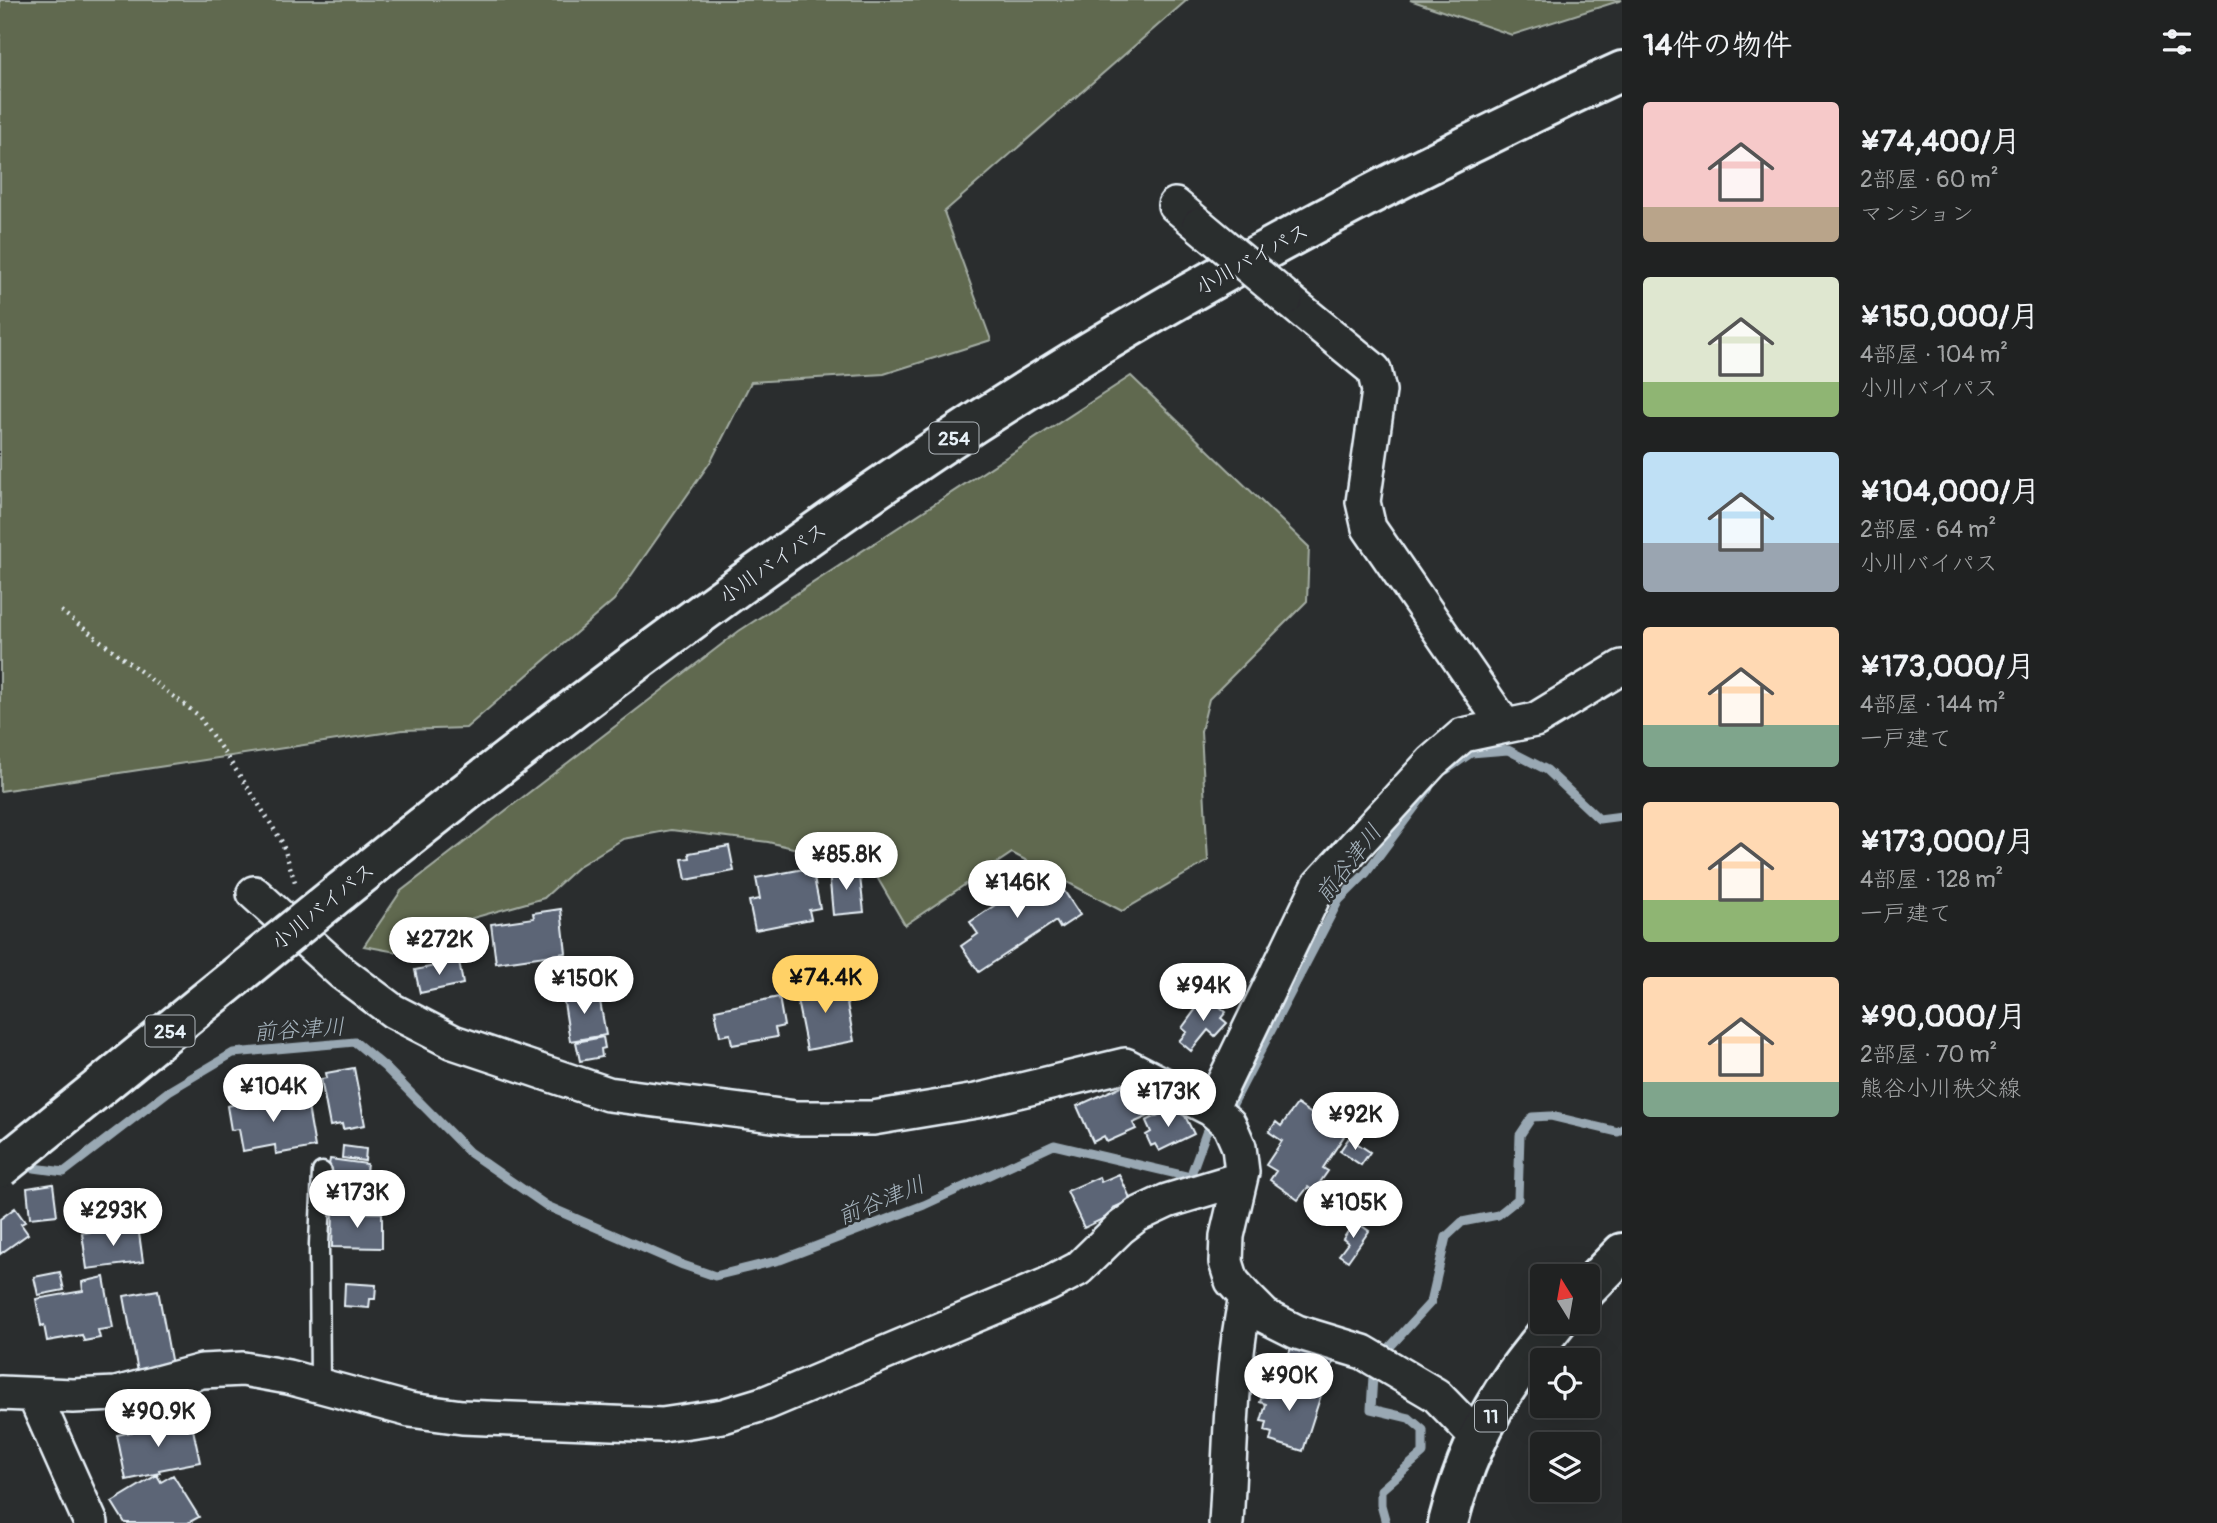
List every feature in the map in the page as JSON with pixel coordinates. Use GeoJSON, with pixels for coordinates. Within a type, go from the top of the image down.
{"type":"FeatureCollection","features":[{"type":"Feature","properties":{"kind":"main road","name":"小川バイパス"},"geometry":{"type":"LineString","coordinates":[[0,1168],[484,777],[624,670],[774,561],[932,452],[1102,344],[1231,269],[1395,181],[1622,71]]}},
{"type":"Feature","properties":{"kind":"main road"},"geometry":{"type":"LineString","coordinates":[[1600,1276],[1622,1253]]}},
{"type":"Feature","properties":{"kind":"main road","name":"11"},"geometry":{"type":"LineString","coordinates":[[1448,1523],[1478,1438],[1513,1376],[1547,1334]]}},
{"type":"Feature","properties":{"kind":"street"},"geometry":{"type":"LineString","coordinates":[[1187,215],[1374,370],[1379,391],[1363,502],[1369,528],[1505,726]]}},
{"type":"Feature","properties":{"kind":"street"},"geometry":{"type":"LineString","coordinates":[[1211,1109],[1319,885],[1442,753],[1463,735],[1535,720],[1622,667]]}},
{"type":"Feature","properties":{"kind":"street"},"geometry":{"type":"LineString","coordinates":[[254,893],[341,972],[393,1011],[453,1042],[608,1094],[796,1118],[873,1118],[976,1101],[1125,1065],[1211,1109],[1228,1124],[1239,1147],[1242,1172],[1227,1236],[1226,1262],[1233,1281],[1246,1297],[1265,1316],[1297,1332],[1363,1352],[1436,1395],[1478,1438]]}},
{"type":"Feature","properties":{"kind":"street"},"geometry":{"type":"LineString","coordinates":[[0,1393],[73,1396],[116,1394],[202,1371],[243,1369],[288,1377],[410,1410],[462,1417],[662,1425],[723,1416],[766,1403],[1046,1285],[1077,1269],[1137,1215],[1167,1201],[1240,1179]]}},
{"type":"Feature","properties":{"kind":"street"},"geometry":{"type":"LineString","coordinates":[[1226,1523],[1234,1383],[1240,1322],[1246,1297]]}},
{"type":"Feature","properties":{"kind":"street"},"geometry":{"type":"LineString","coordinates":[[34,1395],[91,1523]]}},
{"type":"Feature","properties":{"kind":"lane"},"geometry":{"type":"LineString","coordinates":[[320,1385],[319,1244],[322,1172]]}},
{"type":"Feature","properties":{"kind":"path"},"geometry":{"type":"LineString","coordinates":[[61,611],[198,715],[282,842],[297,886],[287,923]]}},
{"type":"Feature","properties":{"kind":"green space"},"geometry":{"type":"Polygon","coordinates":[[[0,0],[1187,0],[944,212],[991,340],[884,374],[751,382],[711,461],[614,600],[466,728],[403,730],[0,791],[0,0]]]}},
{"type":"Feature","properties":{"kind":"green space"},"geometry":{"type":"Polygon","coordinates":[[[1410,0],[1622,0],[1512,35],[1410,0]]]}},
{"type":"Feature","properties":{"kind":"green space"},"geometry":{"type":"Polygon","coordinates":[[[1131,376],[1309,547],[1307,601],[1209,699],[1201,731],[1208,861],[1122,911],[1012,853],[905,925],[864,855],[793,848],[768,842],[671,830],[623,839],[579,866],[544,898],[434,929],[396,952],[364,946],[401,891],[739,631],[1131,376]]]}},
{"type":"Feature","properties":{"kind":"building"},"geometry":{"type":"Polygon","coordinates":[[[729,846],[734,871],[686,880],[682,859],[690,858],[689,853],[729,846]]]}},
{"type":"Feature","properties":{"kind":"building"},"geometry":{"type":"Polygon","coordinates":[[[859,868],[864,912],[833,915],[829,871],[859,868]]]}},
{"type":"Feature","properties":{"kind":"building"},"geometry":{"type":"Polygon","coordinates":[[[804,869],[805,874],[813,873],[820,908],[809,910],[811,919],[755,930],[749,901],[760,899],[756,878],[804,869]]]}},
{"type":"Feature","properties":{"kind":"building"},"geometry":{"type":"Polygon","coordinates":[[[1055,877],[1080,915],[1060,928],[1056,921],[979,972],[961,946],[978,934],[970,922],[998,903],[992,894],[1013,881],[1018,889],[1033,879],[1039,888],[1055,877]]]}},
{"type":"Feature","properties":{"kind":"building"},"geometry":{"type":"Polygon","coordinates":[[[561,909],[566,953],[496,963],[491,924],[534,918],[533,913],[561,909]]]}},
{"type":"Feature","properties":{"kind":"building"},"geometry":{"type":"Polygon","coordinates":[[[459,961],[463,984],[420,993],[415,970],[459,961]]]}},
{"type":"Feature","properties":{"kind":"building"},"geometry":{"type":"Polygon","coordinates":[[[843,981],[854,1041],[807,1050],[795,990],[843,981]]]}},
{"type":"Feature","properties":{"kind":"building"},"geometry":{"type":"Polygon","coordinates":[[[598,990],[606,1035],[570,1041],[563,996],[598,990]]]}},
{"type":"Feature","properties":{"kind":"building"},"geometry":{"type":"Polygon","coordinates":[[[1206,995],[1226,1012],[1221,1018],[1227,1023],[1215,1036],[1208,1030],[1191,1051],[1179,1041],[1187,1032],[1182,1028],[1206,995]]]}},
{"type":"Feature","properties":{"kind":"building"},"geometry":{"type":"Polygon","coordinates":[[[779,997],[784,1026],[775,1028],[777,1037],[732,1045],[730,1034],[720,1036],[715,1010],[779,997]]]}},
{"type":"Feature","properties":{"kind":"building"},"geometry":{"type":"Polygon","coordinates":[[[603,1037],[605,1048],[601,1049],[602,1057],[580,1061],[576,1042],[603,1037]]]}},
{"type":"Feature","properties":{"kind":"building"},"geometry":{"type":"Polygon","coordinates":[[[354,1068],[365,1125],[343,1129],[342,1124],[330,1126],[321,1079],[327,1078],[326,1073],[354,1068]]]}},
{"type":"Feature","properties":{"kind":"building"},"geometry":{"type":"Polygon","coordinates":[[[1126,1084],[1131,1094],[1139,1090],[1151,1115],[1133,1123],[1136,1129],[1107,1142],[1104,1136],[1093,1142],[1077,1106],[1126,1084]]]}},
{"type":"Feature","properties":{"kind":"building"},"geometry":{"type":"Polygon","coordinates":[[[296,1093],[299,1109],[308,1107],[315,1147],[276,1154],[275,1145],[243,1151],[239,1129],[231,1130],[227,1106],[296,1093]]]}},
{"type":"Feature","properties":{"kind":"building"},"geometry":{"type":"Polygon","coordinates":[[[1297,1104],[1344,1136],[1323,1168],[1328,1171],[1314,1191],[1308,1187],[1298,1200],[1270,1180],[1276,1171],[1266,1165],[1282,1141],[1269,1132],[1276,1122],[1281,1126],[1297,1104]]]}},
{"type":"Feature","properties":{"kind":"building"},"geometry":{"type":"Polygon","coordinates":[[[1173,1108],[1184,1114],[1194,1134],[1159,1151],[1155,1144],[1151,1146],[1146,1135],[1151,1132],[1146,1121],[1173,1108]]]}},
{"type":"Feature","properties":{"kind":"building"},"geometry":{"type":"Polygon","coordinates":[[[1349,1138],[1370,1152],[1361,1165],[1340,1151],[1349,1138]]]}},
{"type":"Feature","properties":{"kind":"building"},"geometry":{"type":"Polygon","coordinates":[[[343,1146],[366,1149],[365,1161],[342,1158],[343,1146]]]}},
{"type":"Feature","properties":{"kind":"building"},"geometry":{"type":"Polygon","coordinates":[[[330,1159],[367,1164],[362,1202],[324,1197],[330,1159]]]}},
{"type":"Feature","properties":{"kind":"building"},"geometry":{"type":"Polygon","coordinates":[[[1119,1174],[1131,1200],[1113,1208],[1115,1213],[1084,1228],[1067,1191],[1099,1177],[1101,1182],[1119,1174]]]}},
{"type":"Feature","properties":{"kind":"building"},"geometry":{"type":"Polygon","coordinates":[[[53,1184],[57,1215],[30,1218],[27,1188],[53,1184]]]}},
{"type":"Feature","properties":{"kind":"building"},"geometry":{"type":"Polygon","coordinates":[[[15,1208],[25,1222],[21,1224],[28,1234],[0,1254],[0,1219],[15,1208]]]}},
{"type":"Feature","properties":{"kind":"building"},"geometry":{"type":"Polygon","coordinates":[[[333,1212],[382,1213],[382,1248],[332,1247],[333,1212]]]}},
{"type":"Feature","properties":{"kind":"building"},"geometry":{"type":"Polygon","coordinates":[[[1355,1221],[1369,1231],[1348,1261],[1339,1255],[1348,1243],[1343,1239],[1355,1221]]]}},
{"type":"Feature","properties":{"kind":"building"},"geometry":{"type":"Polygon","coordinates":[[[138,1226],[143,1262],[87,1269],[82,1233],[138,1226]]]}},
{"type":"Feature","properties":{"kind":"building"},"geometry":{"type":"Polygon","coordinates":[[[60,1272],[64,1290],[38,1295],[34,1277],[60,1272]]]}},
{"type":"Feature","properties":{"kind":"building"},"geometry":{"type":"Polygon","coordinates":[[[104,1277],[113,1328],[98,1330],[100,1338],[84,1341],[82,1335],[47,1341],[36,1299],[83,1291],[82,1282],[104,1277]]]}},
{"type":"Feature","properties":{"kind":"building"},"geometry":{"type":"Polygon","coordinates":[[[345,1283],[376,1285],[375,1299],[370,1299],[369,1308],[344,1306],[345,1283]]]}},
{"type":"Feature","properties":{"kind":"building"},"geometry":{"type":"Polygon","coordinates":[[[158,1290],[172,1365],[138,1372],[124,1296],[158,1290]]]}},
{"type":"Feature","properties":{"kind":"building"},"geometry":{"type":"Polygon","coordinates":[[[1292,1345],[1334,1360],[1326,1383],[1284,1368],[1292,1345]]]}},
{"type":"Feature","properties":{"kind":"building"},"geometry":{"type":"Polygon","coordinates":[[[1268,1378],[1321,1395],[1303,1451],[1270,1441],[1272,1433],[1265,1431],[1267,1422],[1261,1421],[1266,1404],[1260,1402],[1268,1378]]]}},
{"type":"Feature","properties":{"kind":"building"},"geometry":{"type":"Polygon","coordinates":[[[191,1420],[200,1462],[126,1480],[117,1435],[191,1420]]]}},
{"type":"Feature","properties":{"kind":"building"},"geometry":{"type":"Polygon","coordinates":[[[157,1475],[161,1482],[173,1475],[199,1517],[188,1523],[125,1523],[112,1502],[157,1475]]]}},
{"type":"Feature","properties":{"kind":"waterway","name":"前谷津川"},"geometry":{"type":"LineString","coordinates":[[1446,770],[1471,753],[1508,750],[1547,770],[1599,819],[1622,816]]}},
{"type":"Feature","properties":{"kind":"waterway","name":"前谷津川"},"geometry":{"type":"LineString","coordinates":[[1226,1112],[1233,1104],[1339,900],[1366,873],[1429,788]]}},
{"type":"Feature","properties":{"kind":"waterway","name":"前谷津川"},"geometry":{"type":"LineString","coordinates":[[19,1166],[64,1172],[169,1091],[233,1053],[355,1042],[385,1067],[469,1152],[547,1206],[683,1265],[715,1276],[780,1260],[924,1205],[1054,1145],[1190,1177],[1206,1133],[1216,1122]]}},
{"type":"Feature","properties":{"kind":"waterway"},"geometry":{"type":"LineString","coordinates":[[1386,1523],[1381,1505],[1381,1490],[1423,1453],[1423,1430],[1409,1418],[1371,1409],[1373,1376],[1388,1349],[1431,1302],[1446,1237],[1462,1222],[1498,1215],[1518,1199],[1520,1135],[1532,1117],[1551,1116],[1618,1132],[1622,1129]]}}]}
